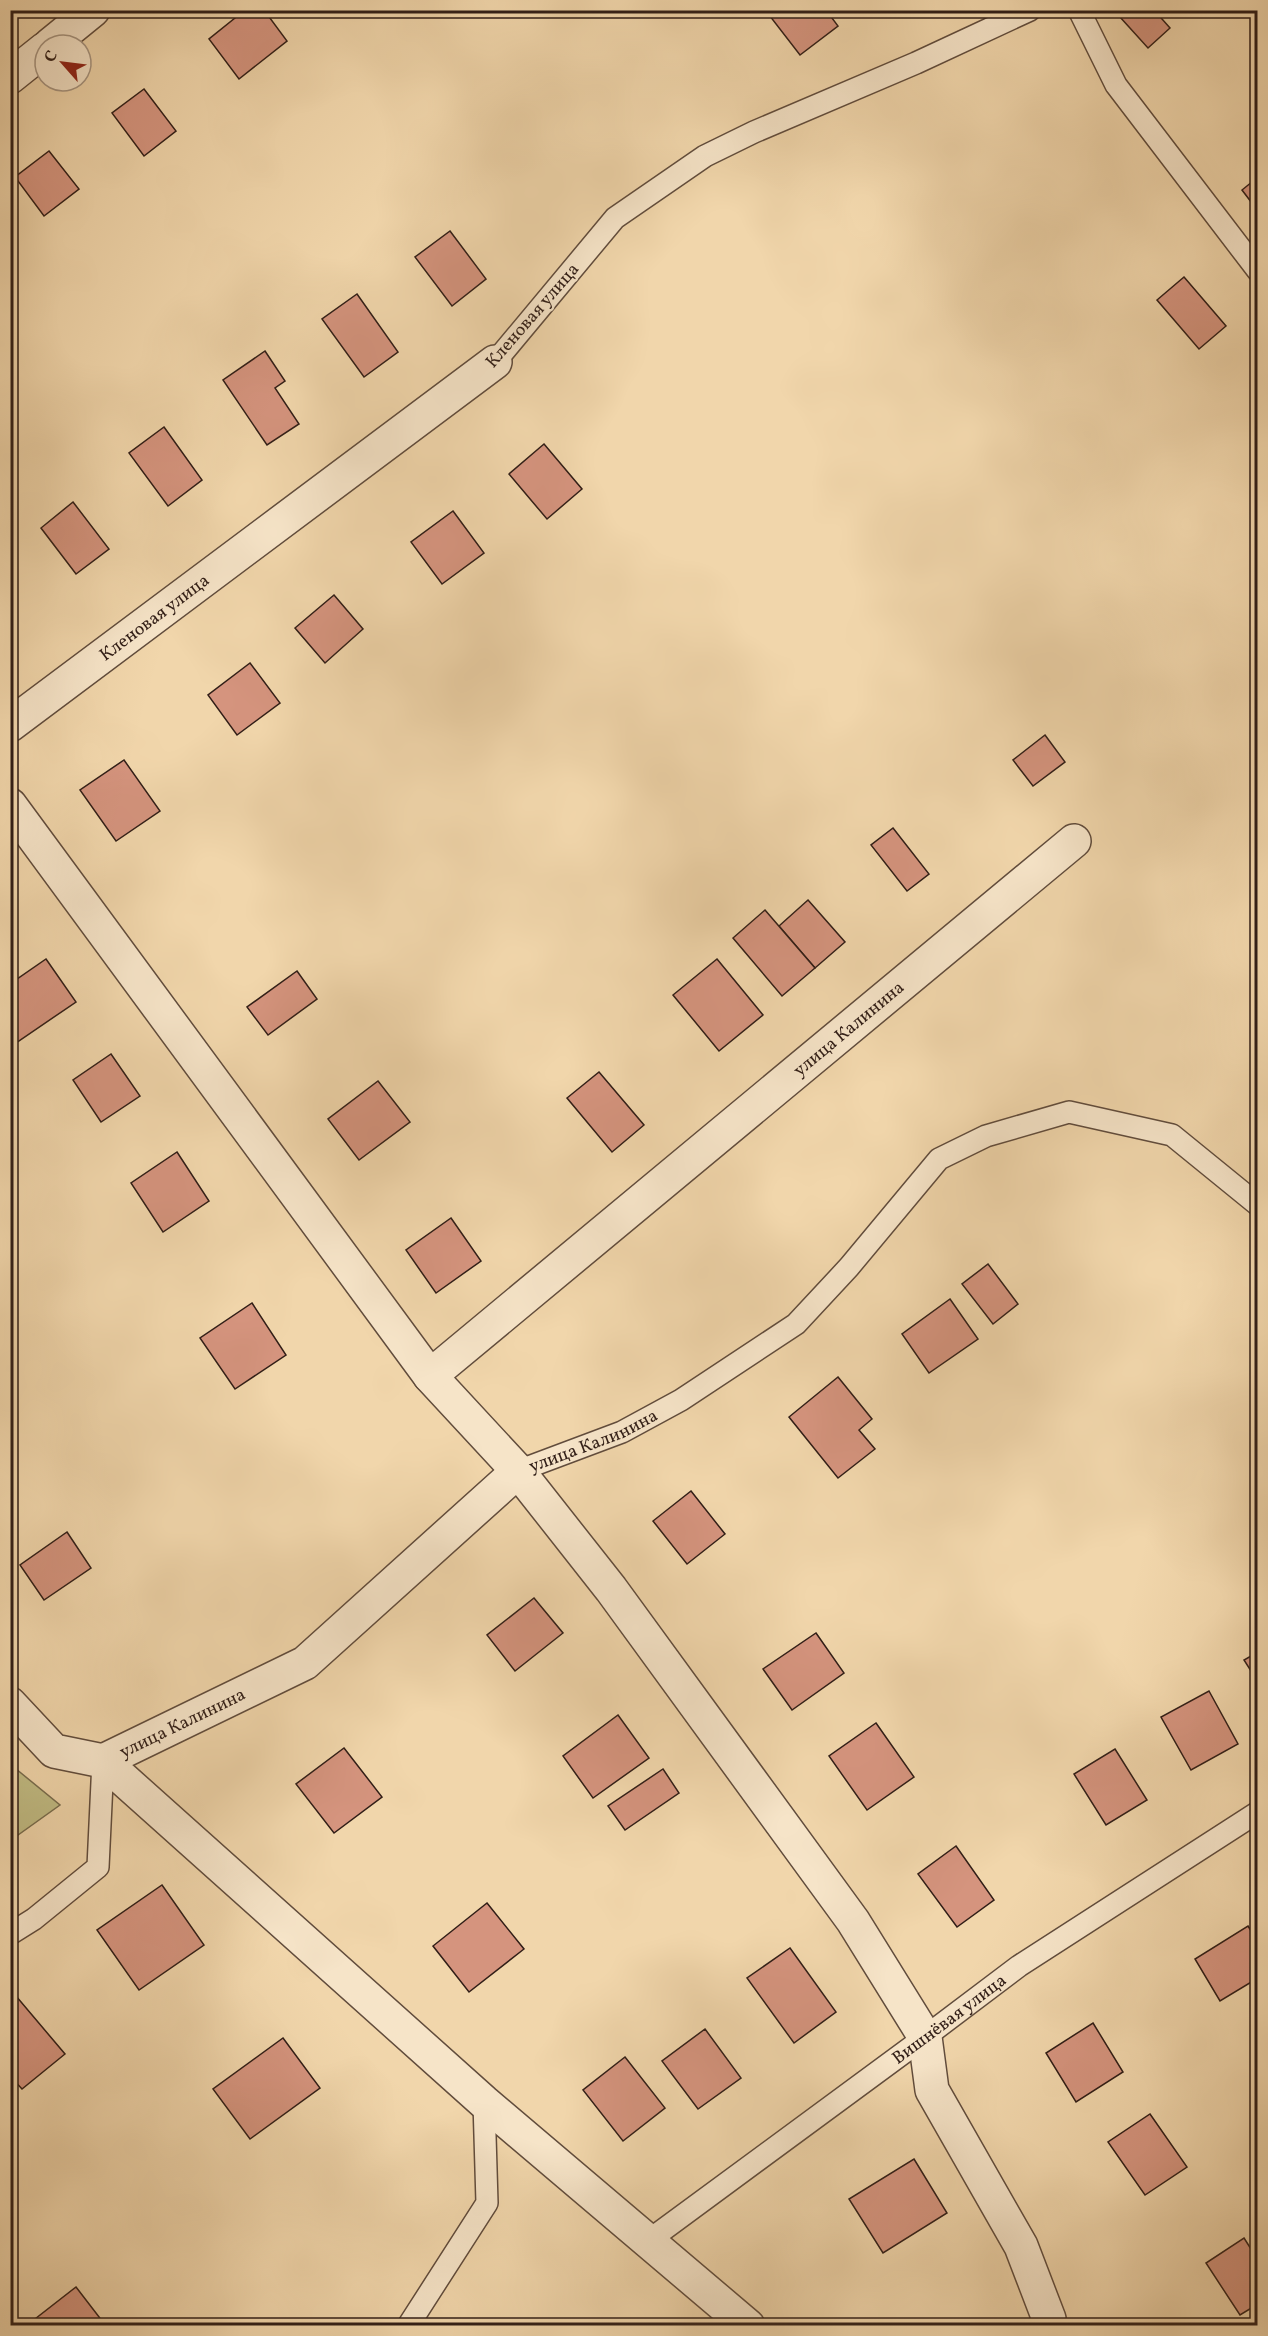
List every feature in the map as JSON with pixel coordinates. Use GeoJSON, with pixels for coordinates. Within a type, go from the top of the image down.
{"type":"FeatureCollection","features":[{"type":"Feature","properties":{"kind":"street"},"geometry":{"type":"LineString","coordinates":[[65,33],[93,10]]}},
{"type":"Feature","properties":{"kind":"street"},"geometry":{"type":"LineString","coordinates":[[10,77],[33,59]]}},
{"type":"Feature","properties":{"kind":"street","name":"Кленовая улица"},"geometry":{"type":"LineString","coordinates":[[10,725],[495,362]]}},
{"type":"Feature","properties":{"kind":"street"},"geometry":{"type":"LineString","coordinates":[[10,805],[430,1376],[518,1471],[611,1589],[853,1921],[925,2037],[932,2090],[1021,2246],[1049,2319],[1048,2325]]}},
{"type":"Feature","properties":{"kind":"street","name":"улица Калинина"},"geometry":{"type":"LineString","coordinates":[[430,1376],[1074,841]]}},
{"type":"Feature","properties":{"kind":"street","name":"улица Калинина"},"geometry":{"type":"LineString","coordinates":[[103,1761],[304,1663],[518,1471]]}},
{"type":"Feature","properties":{"kind":"street"},"geometry":{"type":"LineString","coordinates":[[10,1704],[54,1751],[103,1761],[484,2102],[748,2325]]}},
{"type":"Feature","properties":{"kind":"lane","name":"Кленовая улица"},"geometry":{"type":"LineString","coordinates":[[495,362],[615,218],[705,156],[754,132],[916,63],[1030,10]]}},
{"type":"Feature","properties":{"kind":"lane"},"geometry":{"type":"LineString","coordinates":[[1079,10],[1116,85],[1257,271]]}},
{"type":"Feature","properties":{"kind":"lane","name":"улица Калинина"},"geometry":{"type":"LineString","coordinates":[[518,1471],[622,1432],[681,1400],[796,1324],[849,1267],[939,1159],[986,1136],[1068,1112],[1172,1135],[1257,1205]]}},
{"type":"Feature","properties":{"kind":"lane","name":"улица Калинина"},"geometry":{"type":"LineString","coordinates":[[10,1934],[34,1919],[98,1867],[103,1761]]}},
{"type":"Feature","properties":{"kind":"lane","name":"Вишнёвая улица"},"geometry":{"type":"LineString","coordinates":[[648,2241],[1019,1966],[1257,1812]]}},
{"type":"Feature","properties":{"kind":"lane"},"geometry":{"type":"LineString","coordinates":[[408,2325],[487,2203],[484,2102]]}},
{"type":"Feature","properties":{"kind":"shaded area"},"geometry":{"type":"Polygon","coordinates":[[[10,1764],[60,1805],[11,1840],[10,1840],[10,1764]]]}},
{"type":"Feature","properties":{"kind":"building"},"geometry":{"type":"Polygon","coordinates":[[[245,10],[264,10],[287,41],[239,79],[209,39],[245,10]]]}},
{"type":"Feature","properties":{"kind":"building"},"geometry":{"type":"Polygon","coordinates":[[[826,10],[838,26],[800,55],[766,11],[826,10]]]}},
{"type":"Feature","properties":{"kind":"building"},"geometry":{"type":"Polygon","coordinates":[[[1128,10],[1154,10],[1170,28],[1148,48],[1120,17],[1128,10]]]}},
{"type":"Feature","properties":{"kind":"building"},"geometry":{"type":"Polygon","coordinates":[[[144,89],[176,131],[144,156],[112,113],[144,89]]]}},
{"type":"Feature","properties":{"kind":"building"},"geometry":{"type":"Polygon","coordinates":[[[49,151],[79,189],[44,216],[15,177],[49,151]]]}},
{"type":"Feature","properties":{"kind":"building"},"geometry":{"type":"Polygon","coordinates":[[[1258,177],[1258,211],[1242,190],[1258,177]]]}},
{"type":"Feature","properties":{"kind":"building"},"geometry":{"type":"Polygon","coordinates":[[[450,231],[486,279],[452,306],[415,257],[450,231]]]}},
{"type":"Feature","properties":{"kind":"building"},"geometry":{"type":"Polygon","coordinates":[[[1184,277],[1226,326],[1199,349],[1157,300],[1184,277]]]}},
{"type":"Feature","properties":{"kind":"building"},"geometry":{"type":"Polygon","coordinates":[[[357,294],[398,352],[364,377],[322,319],[357,294]]]}},
{"type":"Feature","properties":{"kind":"building"},"geometry":{"type":"Polygon","coordinates":[[[265,351],[285,381],[275,388],[299,424],[267,445],[223,380],[265,351]]]}},
{"type":"Feature","properties":{"kind":"building"},"geometry":{"type":"Polygon","coordinates":[[[164,427],[202,480],[168,506],[129,453],[164,427]]]}},
{"type":"Feature","properties":{"kind":"building"},"geometry":{"type":"Polygon","coordinates":[[[544,444],[582,489],[547,519],[509,474],[544,444]]]}},
{"type":"Feature","properties":{"kind":"building"},"geometry":{"type":"Polygon","coordinates":[[[73,502],[109,549],[76,574],[41,528],[73,502]]]}},
{"type":"Feature","properties":{"kind":"building"},"geometry":{"type":"Polygon","coordinates":[[[453,511],[484,553],[442,584],[411,542],[453,511]]]}},
{"type":"Feature","properties":{"kind":"building"},"geometry":{"type":"Polygon","coordinates":[[[334,595],[363,629],[325,663],[295,628],[334,595]]]}},
{"type":"Feature","properties":{"kind":"building"},"geometry":{"type":"Polygon","coordinates":[[[250,663],[280,703],[237,735],[208,695],[250,663]]]}},
{"type":"Feature","properties":{"kind":"building"},"geometry":{"type":"Polygon","coordinates":[[[1045,735],[1065,762],[1033,786],[1013,760],[1045,735]]]}},
{"type":"Feature","properties":{"kind":"building"},"geometry":{"type":"Polygon","coordinates":[[[124,760],[160,811],[116,841],[80,790],[124,760]]]}},
{"type":"Feature","properties":{"kind":"building"},"geometry":{"type":"Polygon","coordinates":[[[893,828],[929,874],[907,891],[871,845],[893,828]]]}},
{"type":"Feature","properties":{"kind":"building"},"geometry":{"type":"Polygon","coordinates":[[[808,900],[845,942],[815,968],[779,926],[808,900]]]}},
{"type":"Feature","properties":{"kind":"building"},"geometry":{"type":"Polygon","coordinates":[[[765,910],[815,968],[782,996],[733,938],[765,910]]]}},
{"type":"Feature","properties":{"kind":"building"},"geometry":{"type":"Polygon","coordinates":[[[46,959],[76,1002],[10,1047],[10,984],[46,959]]]}},
{"type":"Feature","properties":{"kind":"building"},"geometry":{"type":"Polygon","coordinates":[[[717,959],[763,1015],[719,1051],[673,995],[717,959]]]}},
{"type":"Feature","properties":{"kind":"building"},"geometry":{"type":"Polygon","coordinates":[[[297,971],[317,999],[268,1035],[247,1007],[297,971]]]}},
{"type":"Feature","properties":{"kind":"building"},"geometry":{"type":"Polygon","coordinates":[[[111,1054],[140,1096],[101,1122],[73,1080],[111,1054]]]}},
{"type":"Feature","properties":{"kind":"building"},"geometry":{"type":"Polygon","coordinates":[[[599,1072],[644,1125],[612,1152],[567,1098],[599,1072]]]}},
{"type":"Feature","properties":{"kind":"building"},"geometry":{"type":"Polygon","coordinates":[[[378,1081],[410,1122],[359,1160],[328,1119],[378,1081]]]}},
{"type":"Feature","properties":{"kind":"building"},"geometry":{"type":"Polygon","coordinates":[[[177,1152],[209,1201],[163,1232],[131,1183],[177,1152]]]}},
{"type":"Feature","properties":{"kind":"building"},"geometry":{"type":"Polygon","coordinates":[[[451,1218],[481,1261],[436,1293],[406,1250],[451,1218]]]}},
{"type":"Feature","properties":{"kind":"building"},"geometry":{"type":"Polygon","coordinates":[[[988,1264],[1018,1304],[993,1324],[962,1284],[988,1264]]]}},
{"type":"Feature","properties":{"kind":"building"},"geometry":{"type":"Polygon","coordinates":[[[950,1299],[978,1339],[929,1373],[902,1334],[950,1299]]]}},
{"type":"Feature","properties":{"kind":"building"},"geometry":{"type":"Polygon","coordinates":[[[252,1303],[286,1355],[235,1389],[200,1338],[252,1303]]]}},
{"type":"Feature","properties":{"kind":"building"},"geometry":{"type":"Polygon","coordinates":[[[838,1377],[872,1419],[859,1430],[875,1449],[838,1478],[789,1417],[838,1377]]]}},
{"type":"Feature","properties":{"kind":"building"},"geometry":{"type":"Polygon","coordinates":[[[691,1491],[725,1534],[687,1564],[653,1521],[691,1491]]]}},
{"type":"Feature","properties":{"kind":"building"},"geometry":{"type":"Polygon","coordinates":[[[67,1532],[91,1568],[44,1600],[20,1565],[67,1532]]]}},
{"type":"Feature","properties":{"kind":"building"},"geometry":{"type":"Polygon","coordinates":[[[534,1598],[563,1633],[515,1671],[487,1635],[534,1598]]]}},
{"type":"Feature","properties":{"kind":"building"},"geometry":{"type":"Polygon","coordinates":[[[816,1633],[844,1673],[792,1710],[763,1669],[816,1633]]]}},
{"type":"Feature","properties":{"kind":"building"},"geometry":{"type":"Polygon","coordinates":[[[1258,1652],[1258,1682],[1244,1660],[1258,1652]]]}},
{"type":"Feature","properties":{"kind":"building"},"geometry":{"type":"Polygon","coordinates":[[[1209,1691],[1238,1744],[1191,1770],[1161,1717],[1209,1691]]]}},
{"type":"Feature","properties":{"kind":"building"},"geometry":{"type":"Polygon","coordinates":[[[618,1715],[649,1758],[593,1798],[563,1756],[618,1715]]]}},
{"type":"Feature","properties":{"kind":"building"},"geometry":{"type":"Polygon","coordinates":[[[876,1723],[914,1777],[867,1810],[829,1756],[876,1723]]]}},
{"type":"Feature","properties":{"kind":"building"},"geometry":{"type":"Polygon","coordinates":[[[344,1748],[382,1797],[334,1833],[296,1784],[344,1748]]]}},
{"type":"Feature","properties":{"kind":"building"},"geometry":{"type":"Polygon","coordinates":[[[1115,1749],[1147,1800],[1106,1825],[1074,1774],[1115,1749]]]}},
{"type":"Feature","properties":{"kind":"building"},"geometry":{"type":"Polygon","coordinates":[[[663,1769],[679,1793],[625,1830],[608,1806],[663,1769]]]}},
{"type":"Feature","properties":{"kind":"building"},"geometry":{"type":"Polygon","coordinates":[[[956,1846],[994,1900],[957,1927],[918,1874],[956,1846]]]}},
{"type":"Feature","properties":{"kind":"building"},"geometry":{"type":"Polygon","coordinates":[[[162,1885],[204,1945],[139,1990],[97,1930],[162,1885]]]}},
{"type":"Feature","properties":{"kind":"building"},"geometry":{"type":"Polygon","coordinates":[[[487,1903],[524,1949],[469,1992],[433,1946],[487,1903]]]}},
{"type":"Feature","properties":{"kind":"building"},"geometry":{"type":"Polygon","coordinates":[[[1248,1926],[1258,1942],[1258,1978],[1220,2001],[1195,1959],[1248,1926]]]}},
{"type":"Feature","properties":{"kind":"building"},"geometry":{"type":"Polygon","coordinates":[[[790,1948],[836,2012],[794,2043],[747,1978],[790,1948]]]}},
{"type":"Feature","properties":{"kind":"building"},"geometry":{"type":"Polygon","coordinates":[[[16,1996],[65,2054],[22,2089],[10,2076],[10,2000],[16,1996]]]}},
{"type":"Feature","properties":{"kind":"building"},"geometry":{"type":"Polygon","coordinates":[[[1093,2023],[1123,2072],[1076,2102],[1046,2053],[1093,2023]]]}},
{"type":"Feature","properties":{"kind":"building"},"geometry":{"type":"Polygon","coordinates":[[[705,2029],[741,2078],[698,2109],[662,2061],[705,2029]]]}},
{"type":"Feature","properties":{"kind":"building"},"geometry":{"type":"Polygon","coordinates":[[[283,2038],[320,2088],[250,2139],[213,2089],[283,2038]]]}},
{"type":"Feature","properties":{"kind":"building"},"geometry":{"type":"Polygon","coordinates":[[[625,2057],[665,2108],[623,2141],[583,2090],[625,2057]]]}},
{"type":"Feature","properties":{"kind":"building"},"geometry":{"type":"Polygon","coordinates":[[[1150,2114],[1187,2167],[1145,2195],[1108,2142],[1150,2114]]]}},
{"type":"Feature","properties":{"kind":"building"},"geometry":{"type":"Polygon","coordinates":[[[914,2159],[947,2213],[883,2253],[849,2199],[914,2159]]]}},
{"type":"Feature","properties":{"kind":"building"},"geometry":{"type":"Polygon","coordinates":[[[1244,2238],[1258,2260],[1258,2304],[1240,2315],[1206,2263],[1244,2238]]]}},
{"type":"Feature","properties":{"kind":"building"},"geometry":{"type":"Polygon","coordinates":[[[76,2287],[106,2326],[26,2326],[76,2287]]]}}]}
